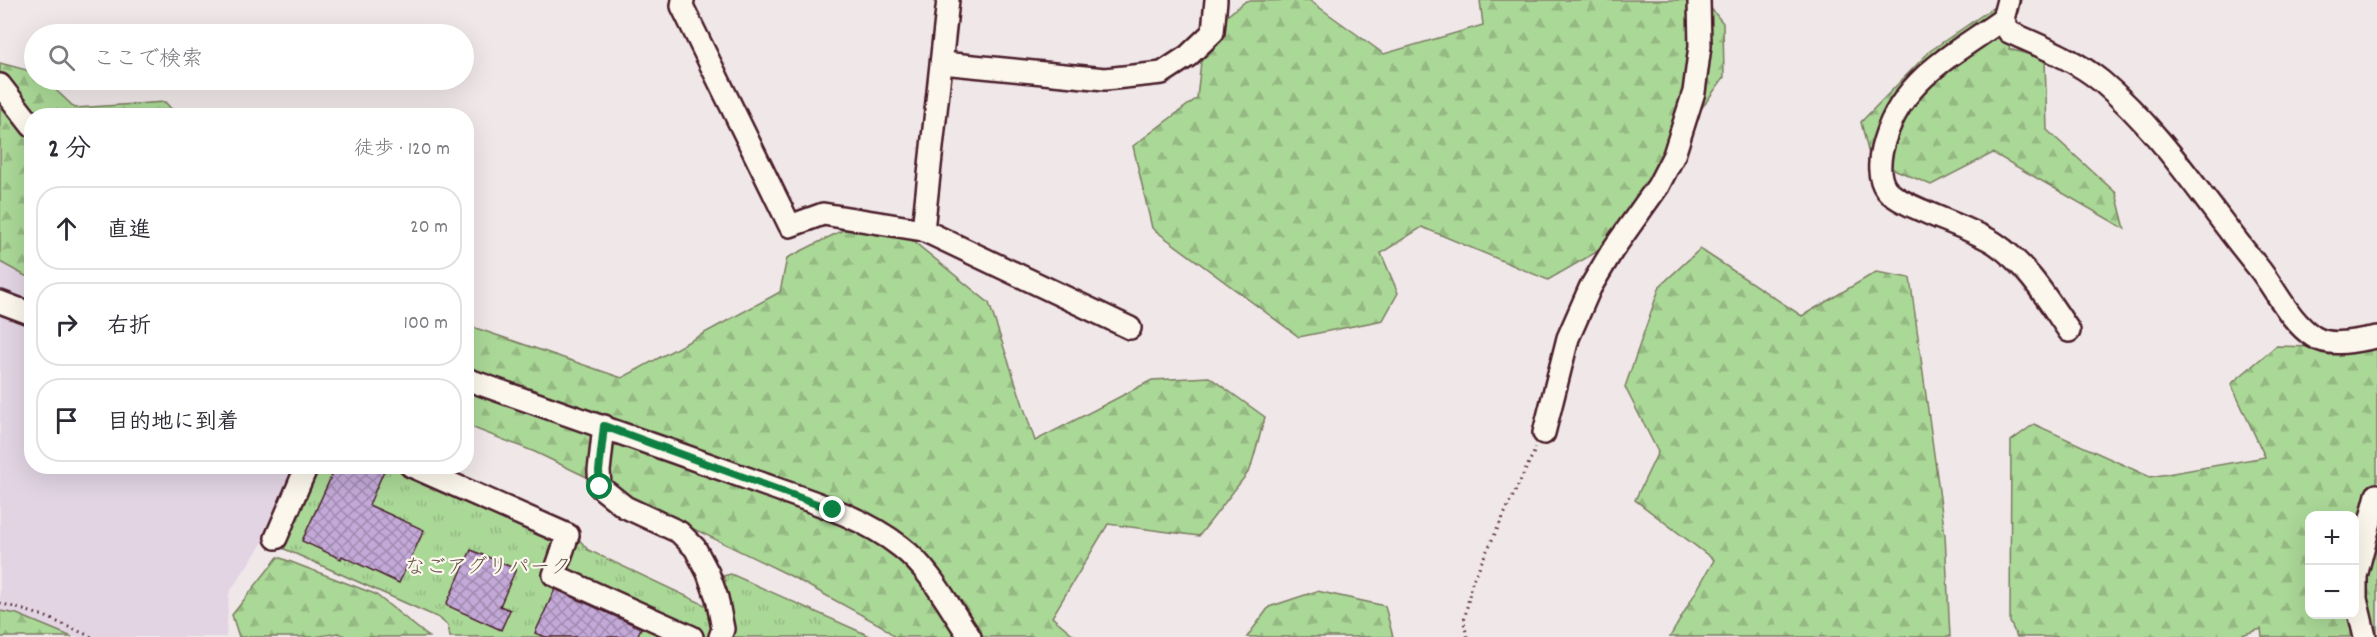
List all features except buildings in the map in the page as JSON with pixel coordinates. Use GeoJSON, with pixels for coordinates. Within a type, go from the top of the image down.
{"type":"FeatureCollection","features":[{"type":"Feature","properties":{"kind":"street"},"geometry":{"type":"LineString","coordinates":[[683,0],[682,6],[790,226],[823,214],[923,230],[1130,328]]}},
{"type":"Feature","properties":{"kind":"street"},"geometry":{"type":"LineString","coordinates":[[923,230],[948,0]]}},
{"type":"Feature","properties":{"kind":"street"},"geometry":{"type":"LineString","coordinates":[[942,63],[1105,79],[1162,73],[1188,56],[1213,32],[1216,0]]}},
{"type":"Feature","properties":{"kind":"street"},"geometry":{"type":"LineString","coordinates":[[1544,433],[1568,338],[1590,288],[1612,251],[1658,186],[1674,155],[1694,92],[1700,46],[1700,0]]}},
{"type":"Feature","properties":{"kind":"street"},"geometry":{"type":"LineString","coordinates":[[2005,10],[1920,78],[1904,96],[1884,138],[1878,162],[1886,189],[1899,198],[1976,232],[1997,244],[2023,267],[2069,331]]}},
{"type":"Feature","properties":{"kind":"street"},"geometry":{"type":"LineString","coordinates":[[2005,10],[2008,32],[2064,57],[2100,81],[2155,133],[2224,226],[2263,273],[2297,322],[2314,337],[2326,342],[2377,337]]}},
{"type":"Feature","properties":{"kind":"street"},"geometry":{"type":"LineString","coordinates":[[0,85],[24,116]]}},
{"type":"Feature","properties":{"kind":"street"},"geometry":{"type":"LineString","coordinates":[[0,302],[24,311]]}},
{"type":"Feature","properties":{"kind":"street"},"geometry":{"type":"LineString","coordinates":[[474,382],[604,426],[833,510],[875,530],[902,548],[929,576],[970,637]]}},
{"type":"Feature","properties":{"kind":"street"},"geometry":{"type":"LineString","coordinates":[[604,426],[599,471],[600,487],[625,507],[679,532],[696,548],[717,598],[723,629],[720,637]]}},
{"type":"Feature","properties":{"kind":"street"},"geometry":{"type":"LineString","coordinates":[[276,538],[304,474]]}},
{"type":"Feature","properties":{"kind":"street"},"geometry":{"type":"LineString","coordinates":[[429,474],[568,535],[554,575],[692,637]]}},
{"type":"Feature","properties":{"kind":"street"},"geometry":{"type":"LineString","coordinates":[[2365,637],[2356,598],[2356,576],[2377,495]]}},
{"type":"Feature","properties":{"kind":"path"},"geometry":{"type":"LineString","coordinates":[[1467,637],[1464,622],[1472,582],[1544,433]]}},
{"type":"Feature","properties":{"kind":"path"},"geometry":{"type":"LineString","coordinates":[[0,603],[44,616],[92,637]]}},
{"type":"Feature","properties":{"kind":"shaded area"},"geometry":{"type":"Polygon","coordinates":[[[0,115],[24,158],[24,474],[294,474],[261,545],[229,593],[226,637],[11,637],[0,631],[0,115]]]}},
{"type":"Feature","properties":{"kind":"green space"},"geometry":{"type":"Polygon","coordinates":[[[1309,0],[1384,54],[1483,25],[1480,0],[1704,0],[1723,23],[1724,77],[1600,250],[1548,280],[1422,227],[1381,253],[1398,293],[1383,320],[1299,337],[1152,228],[1133,146],[1197,98],[1204,34],[1246,1],[1309,0]]]}},
{"type":"Feature","properties":{"kind":"green space"},"geometry":{"type":"Polygon","coordinates":[[[2004,0],[2021,0],[2009,49],[2045,59],[2047,130],[2116,193],[2125,229],[1993,153],[1931,185],[1870,159],[1861,122],[1930,51],[2004,0]]]}},
{"type":"Feature","properties":{"kind":"green space"},"geometry":{"type":"Polygon","coordinates":[[[0,63],[24,69],[24,90],[56,90],[75,108],[24,108],[24,275],[0,262],[0,63]]]}},
{"type":"Feature","properties":{"kind":"green space"},"geometry":{"type":"Polygon","coordinates":[[[165,102],[171,108],[75,108],[165,102]]]}},
{"type":"Feature","properties":{"kind":"green space"},"geometry":{"type":"Polygon","coordinates":[[[843,230],[902,232],[989,303],[1035,441],[1152,380],[1209,377],[1265,417],[1250,470],[1199,536],[1108,524],[1052,617],[1076,637],[895,637],[882,626],[787,574],[535,452],[474,428],[474,327],[622,378],[780,292],[787,258],[843,230]]]}},
{"type":"Feature","properties":{"kind":"green space"},"geometry":{"type":"Polygon","coordinates":[[[1700,249],[1802,316],[1876,272],[1910,278],[1945,535],[1950,637],[1670,637],[1714,560],[1635,500],[1658,452],[1625,387],[1660,286],[1700,249]]]}},
{"type":"Feature","properties":{"kind":"green space"},"geometry":{"type":"Polygon","coordinates":[[[2276,346],[2377,349],[2377,637],[2262,637],[2261,629],[2235,637],[2017,637],[2010,622],[2011,441],[2034,424],[2150,477],[2265,457],[2231,384],[2276,346]]]}},
{"type":"Feature","properties":{"kind":"green space","name":"なごアグリパーク"},"geometry":{"type":"Polygon","coordinates":[[[300,474],[440,474],[573,532],[588,550],[707,606],[705,595],[726,581],[723,576],[731,574],[872,637],[450,637],[448,626],[439,618],[269,542],[300,474]]]}},
{"type":"Feature","properties":{"kind":"green space"},"geometry":{"type":"Polygon","coordinates":[[[278,557],[375,594],[429,637],[347,637],[338,633],[315,637],[239,637],[232,615],[278,557]]]}},
{"type":"Feature","properties":{"kind":"green space"},"geometry":{"type":"Polygon","coordinates":[[[1317,591],[1385,606],[1393,637],[1247,637],[1269,607],[1317,591]]]}},
{"type":"Feature","properties":{"kind":"green space"},"geometry":{"type":"Polygon","coordinates":[[[0,611],[17,614],[72,637],[0,637],[0,611]]]}},
{"type":"Feature","properties":{"kind":"route"},"geometry":{"type":"LineString","coordinates":[[600,487],[599,471],[604,426],[833,510]]}}]}
